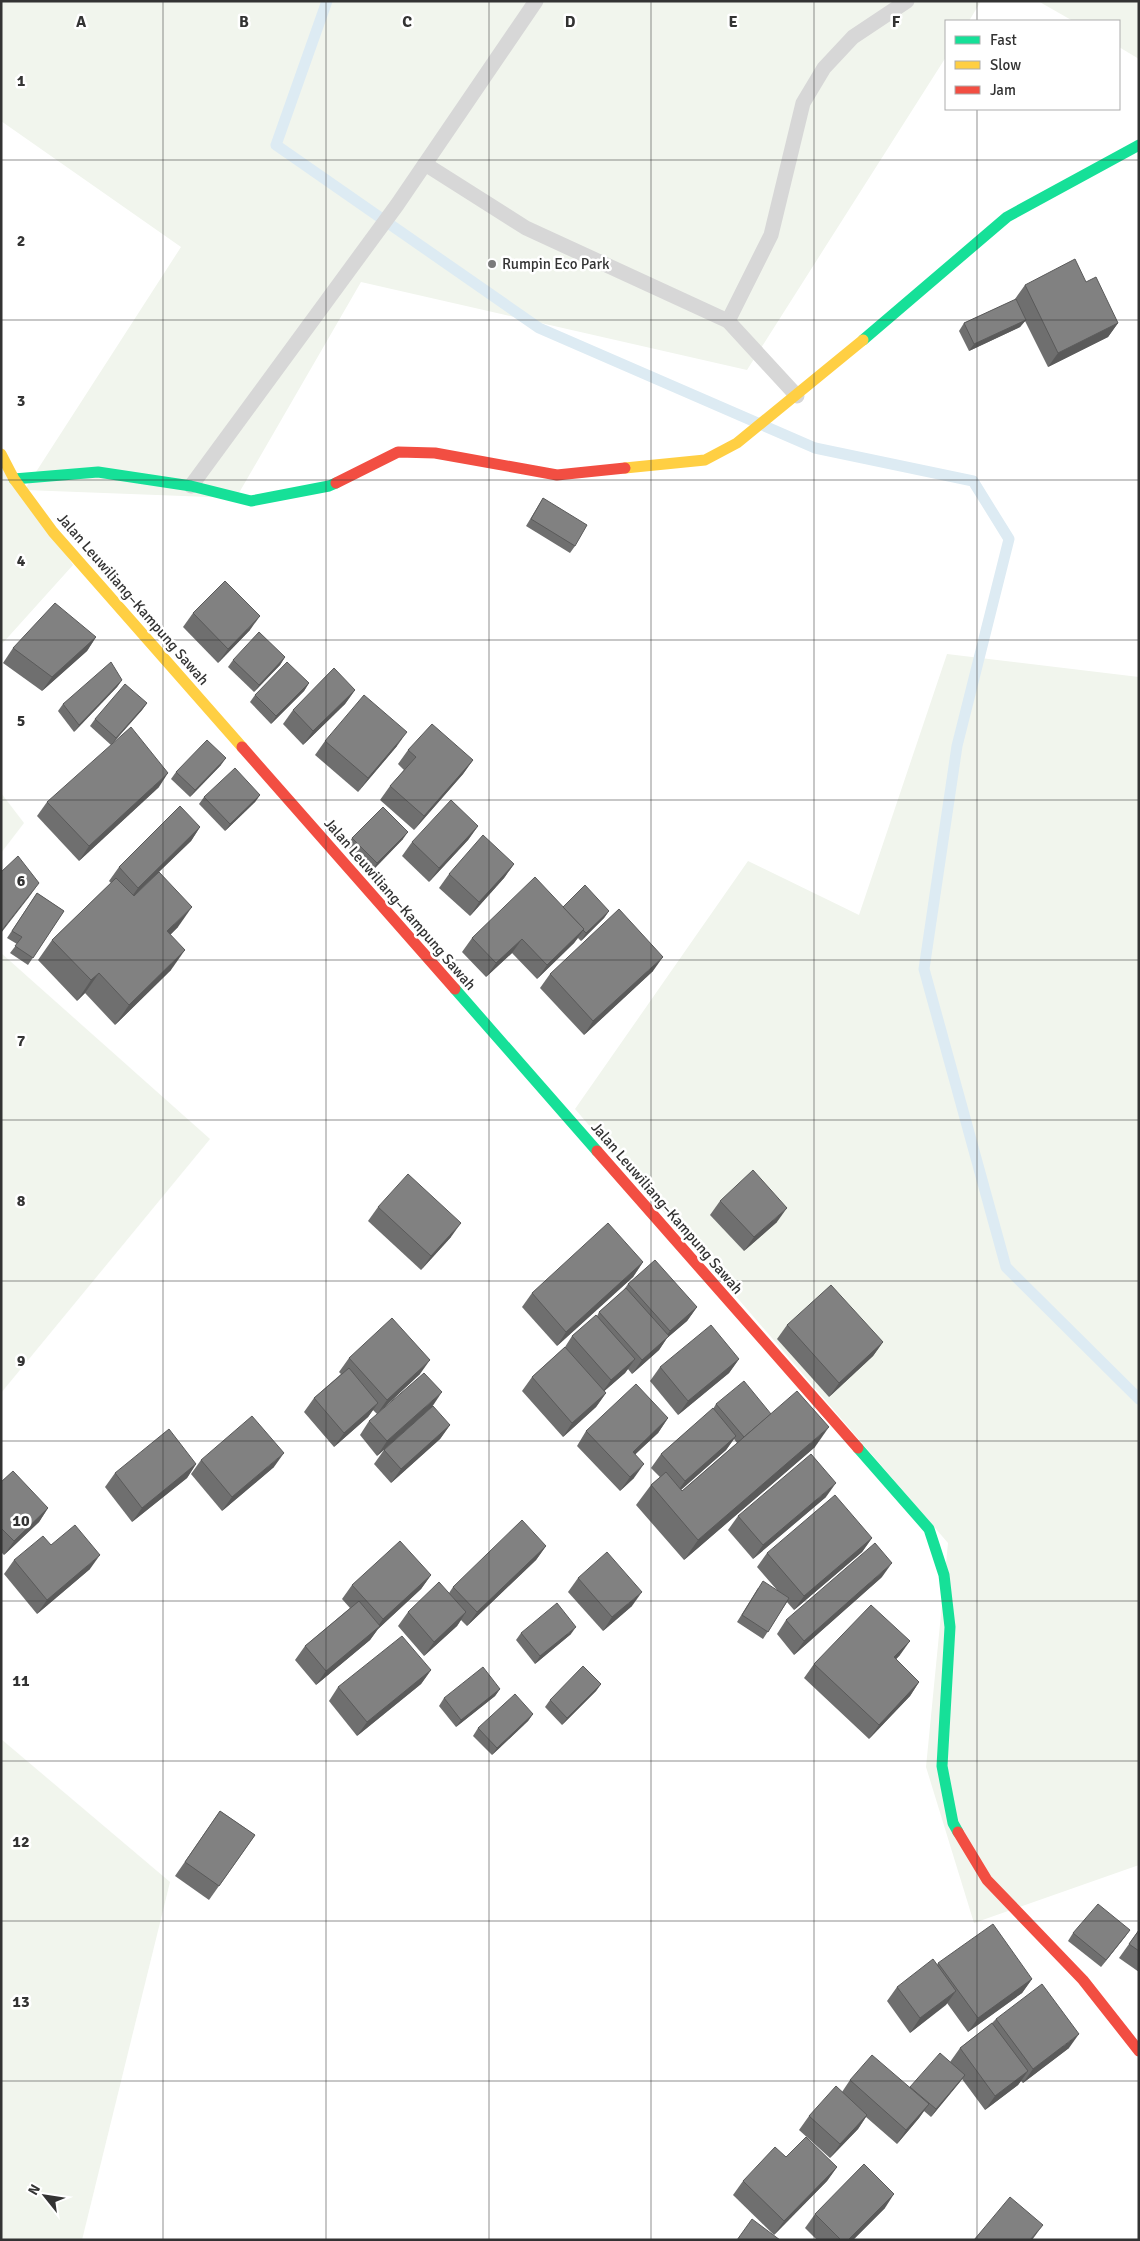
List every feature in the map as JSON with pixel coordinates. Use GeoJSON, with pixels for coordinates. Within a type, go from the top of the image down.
{"type":"FeatureCollection","features":[{"type":"Feature","properties":{"kind":"main road"},"geometry":{"type":"LineString","coordinates":[[14,479],[98,472],[191,486],[251,501],[329,486],[398,452],[435,453],[557,475],[704,460],[737,443],[797,396],[1007,218],[1139,146]]}},
{"type":"Feature","properties":{"kind":"main road","name":"Jalan Leuwiliang–Kampung Sawah"},"geometry":{"type":"LineString","coordinates":[[1,454],[14,479],[53,532],[929,1529],[944,1575],[950,1627],[942,1766],[953,1823],[987,1880],[1083,1980],[1139,2051]]}},
{"type":"Feature","properties":{"kind":"lane"},"geometry":{"type":"LineString","coordinates":[[191,486],[396,205],[536,1]]}},
{"type":"Feature","properties":{"kind":"lane"},"geometry":{"type":"LineString","coordinates":[[728,321],[771,235],[803,103],[824,68],[853,37],[908,1]]}},
{"type":"Feature","properties":{"kind":"lane"},"geometry":{"type":"LineString","coordinates":[[425,164],[526,228],[728,321],[797,396]]}},
{"type":"Feature","properties":{"kind":"shaded area","name":"Rumpin Eco Park"},"geometry":{"type":"Polygon","coordinates":[[[1,1],[981,1],[970,20],[945,20],[945,59],[747,370],[361,282],[236,498],[25,490],[73,565],[1,645],[1,454],[25,489],[181,247],[1,121],[1,1]]]}},
{"type":"Feature","properties":{"kind":"shaded area"},"geometry":{"type":"Polygon","coordinates":[[[1038,1],[1139,1],[1139,59],[1120,48],[1120,20],[1071,20],[1038,1]]]}},
{"type":"Feature","properties":{"kind":"shaded area"},"geometry":{"type":"Polygon","coordinates":[[[947,654],[1139,677],[1139,1865],[974,1923],[926,1767],[948,1543],[575,1109],[748,861],[859,915],[947,654]]]}},
{"type":"Feature","properties":{"kind":"shaded area"},"geometry":{"type":"Polygon","coordinates":[[[1,793],[24,823],[1,853],[1,793]]]}},
{"type":"Feature","properties":{"kind":"shaded area"},"geometry":{"type":"Polygon","coordinates":[[[1,953],[210,1139],[1,1393],[1,953]]]}},
{"type":"Feature","properties":{"kind":"shaded area"},"geometry":{"type":"Polygon","coordinates":[[[1,1739],[170,1882],[82,2240],[1,2240],[1,1739]]]}},
{"type":"Feature","properties":{"kind":"building"},"geometry":{"type":"Polygon","coordinates":[[[1075,259],[1086,282],[1096,277],[1118,323],[1058,353],[1025,285],[1075,259]]]}},
{"type":"Feature","properties":{"kind":"building"},"geometry":{"type":"Polygon","coordinates":[[[1016,299],[1026,320],[974,344],[964,323],[1016,299]]]}},
{"type":"Feature","properties":{"kind":"building"},"geometry":{"type":"Polygon","coordinates":[[[543,498],[587,525],[575,546],[531,519],[543,498]]]}},
{"type":"Feature","properties":{"kind":"building"},"geometry":{"type":"Polygon","coordinates":[[[225,581],[260,616],[228,649],[193,613],[225,581]]]}},
{"type":"Feature","properties":{"kind":"building"},"geometry":{"type":"Polygon","coordinates":[[[55,603],[96,637],[52,677],[13,648],[55,603]]]}},
{"type":"Feature","properties":{"kind":"building"},"geometry":{"type":"Polygon","coordinates":[[[259,632],[285,657],[259,685],[233,660],[259,632]]]}},
{"type":"Feature","properties":{"kind":"building"},"geometry":{"type":"Polygon","coordinates":[[[111,662],[122,680],[79,725],[63,704],[111,662]]]}},
{"type":"Feature","properties":{"kind":"building"},"geometry":{"type":"Polygon","coordinates":[[[287,662],[309,683],[276,716],[255,695],[287,662]]]}},
{"type":"Feature","properties":{"kind":"building"},"geometry":{"type":"Polygon","coordinates":[[[334,668],[355,690],[313,731],[293,710],[334,668]]]}},
{"type":"Feature","properties":{"kind":"building"},"geometry":{"type":"Polygon","coordinates":[[[125,684],[147,703],[116,738],[95,719],[125,684]]]}},
{"type":"Feature","properties":{"kind":"building"},"geometry":{"type":"Polygon","coordinates":[[[364,695],[407,732],[368,778],[325,741],[364,695]]]}},
{"type":"Feature","properties":{"kind":"building"},"geometry":{"type":"Polygon","coordinates":[[[432,724],[473,760],[424,816],[390,786],[416,757],[408,750],[432,724]]]}},
{"type":"Feature","properties":{"kind":"building"},"geometry":{"type":"Polygon","coordinates":[[[131,727],[168,773],[89,846],[47,802],[131,727]]]}},
{"type":"Feature","properties":{"kind":"building"},"geometry":{"type":"Polygon","coordinates":[[[207,740],[226,758],[195,790],[176,772],[207,740]]]}},
{"type":"Feature","properties":{"kind":"building"},"geometry":{"type":"Polygon","coordinates":[[[235,768],[260,795],[230,824],[204,797],[235,768]]]}},
{"type":"Feature","properties":{"kind":"building"},"geometry":{"type":"Polygon","coordinates":[[[451,800],[478,826],[439,868],[412,842],[451,800]]]}},
{"type":"Feature","properties":{"kind":"building"},"geometry":{"type":"Polygon","coordinates":[[[180,806],[200,827],[138,888],[119,867],[180,806]]]}},
{"type":"Feature","properties":{"kind":"building"},"geometry":{"type":"Polygon","coordinates":[[[383,807],[408,832],[377,863],[352,838],[383,807]]]}},
{"type":"Feature","properties":{"kind":"building"},"geometry":{"type":"Polygon","coordinates":[[[483,835],[514,864],[479,902],[449,874],[483,835]]]}},
{"type":"Feature","properties":{"kind":"building"},"geometry":{"type":"Polygon","coordinates":[[[18,856],[39,883],[1,930],[1,872],[18,856]]]}},
{"type":"Feature","properties":{"kind":"building"},"geometry":{"type":"Polygon","coordinates":[[[159,872],[192,907],[167,931],[185,950],[129,1005],[99,973],[91,980],[52,940],[116,878],[134,896],[159,872]]]}},
{"type":"Feature","properties":{"kind":"building"},"geometry":{"type":"Polygon","coordinates":[[[535,877],[584,929],[547,965],[522,939],[496,963],[472,938],[535,877]]]}},
{"type":"Feature","properties":{"kind":"building"},"geometry":{"type":"Polygon","coordinates":[[[585,885],[609,911],[586,933],[563,907],[585,885]]]}},
{"type":"Feature","properties":{"kind":"building"},"geometry":{"type":"Polygon","coordinates":[[[37,893],[64,911],[33,958],[15,946],[22,937],[12,931],[37,893]]]}},
{"type":"Feature","properties":{"kind":"building"},"geometry":{"type":"Polygon","coordinates":[[[619,909],[663,957],[593,1021],[550,974],[619,909]]]}},
{"type":"Feature","properties":{"kind":"building"},"geometry":{"type":"Polygon","coordinates":[[[753,1170],[787,1208],[754,1237],[720,1201],[753,1170]]]}},
{"type":"Feature","properties":{"kind":"building"},"geometry":{"type":"Polygon","coordinates":[[[408,1174],[461,1223],[431,1256],[378,1207],[408,1174]]]}},
{"type":"Feature","properties":{"kind":"building"},"geometry":{"type":"Polygon","coordinates":[[[608,1223],[643,1262],[566,1332],[532,1293],[608,1223]]]}},
{"type":"Feature","properties":{"kind":"building"},"geometry":{"type":"Polygon","coordinates":[[[655,1260],[697,1307],[670,1331],[628,1284],[655,1260]]]}},
{"type":"Feature","properties":{"kind":"building"},"geometry":{"type":"Polygon","coordinates":[[[831,1285],[883,1342],[839,1383],[787,1325],[831,1285]]]}},
{"type":"Feature","properties":{"kind":"building"},"geometry":{"type":"Polygon","coordinates":[[[626,1288],[669,1336],[642,1360],[599,1312],[626,1288]]]}},
{"type":"Feature","properties":{"kind":"building"},"geometry":{"type":"Polygon","coordinates":[[[596,1315],[635,1359],[611,1380],[572,1336],[596,1315]]]}},
{"type":"Feature","properties":{"kind":"building"},"geometry":{"type":"Polygon","coordinates":[[[392,1318],[430,1360],[387,1400],[349,1358],[392,1318]]]}},
{"type":"Feature","properties":{"kind":"building"},"geometry":{"type":"Polygon","coordinates":[[[711,1325],[739,1359],[688,1401],[660,1367],[711,1325]]]}},
{"type":"Feature","properties":{"kind":"building"},"geometry":{"type":"Polygon","coordinates":[[[565,1347],[606,1393],[572,1423],[532,1377],[565,1347]]]}},
{"type":"Feature","properties":{"kind":"building"},"geometry":{"type":"Polygon","coordinates":[[[349,1368],[378,1403],[344,1433],[314,1398],[349,1368]]]}},
{"type":"Feature","properties":{"kind":"building"},"geometry":{"type":"Polygon","coordinates":[[[424,1373],[442,1392],[387,1441],[369,1421],[424,1373]]]}},
{"type":"Feature","properties":{"kind":"building"},"geometry":{"type":"Polygon","coordinates":[[[744,1381],[771,1414],[744,1437],[716,1404],[744,1381]]]}},
{"type":"Feature","properties":{"kind":"building"},"geometry":{"type":"Polygon","coordinates":[[[636,1384],[668,1418],[633,1452],[644,1464],[630,1477],[586,1431],[636,1384]]]}},
{"type":"Feature","properties":{"kind":"building"},"geometry":{"type":"Polygon","coordinates":[[[797,1391],[829,1427],[698,1540],[651,1485],[666,1472],[682,1491],[797,1391]]]}},
{"type":"Feature","properties":{"kind":"building"},"geometry":{"type":"Polygon","coordinates":[[[433,1406],[450,1425],[401,1469],[384,1450],[433,1406]]]}},
{"type":"Feature","properties":{"kind":"building"},"geometry":{"type":"Polygon","coordinates":[[[713,1408],[736,1436],[685,1481],[661,1454],[713,1408]]]}},
{"type":"Feature","properties":{"kind":"building"},"geometry":{"type":"Polygon","coordinates":[[[252,1416],[284,1453],[232,1497],[201,1460],[252,1416]]]}},
{"type":"Feature","properties":{"kind":"building"},"geometry":{"type":"Polygon","coordinates":[[[169,1429],[196,1464],[142,1508],[115,1473],[169,1429]]]}},
{"type":"Feature","properties":{"kind":"building"},"geometry":{"type":"Polygon","coordinates":[[[811,1454],[836,1483],[763,1545],[738,1516],[811,1454]]]}},
{"type":"Feature","properties":{"kind":"building"},"geometry":{"type":"Polygon","coordinates":[[[13,1471],[48,1508],[14,1541],[1,1528],[1,1482],[13,1471]]]}},
{"type":"Feature","properties":{"kind":"building"},"geometry":{"type":"Polygon","coordinates":[[[835,1495],[872,1538],[804,1596],[767,1553],[835,1495]]]}},
{"type":"Feature","properties":{"kind":"building"},"geometry":{"type":"Polygon","coordinates":[[[522,1520],[546,1546],[477,1612],[453,1587],[522,1520]]]}},
{"type":"Feature","properties":{"kind":"building"},"geometry":{"type":"Polygon","coordinates":[[[75,1525],[100,1555],[47,1600],[14,1560],[43,1536],[51,1545],[75,1525]]]}},
{"type":"Feature","properties":{"kind":"building"},"geometry":{"type":"Polygon","coordinates":[[[400,1541],[431,1575],[383,1619],[352,1585],[400,1541]]]}},
{"type":"Feature","properties":{"kind":"building"},"geometry":{"type":"Polygon","coordinates":[[[875,1543],[892,1563],[804,1641],[786,1620],[875,1543]]]}},
{"type":"Feature","properties":{"kind":"building"},"geometry":{"type":"Polygon","coordinates":[[[607,1552],[642,1592],[612,1617],[578,1578],[607,1552]]]}},
{"type":"Feature","properties":{"kind":"building"},"geometry":{"type":"Polygon","coordinates":[[[763,1581],[789,1598],[768,1632],[742,1615],[763,1581]]]}},
{"type":"Feature","properties":{"kind":"building"},"geometry":{"type":"Polygon","coordinates":[[[439,1582],[466,1612],[434,1642],[408,1612],[439,1582]]]}},
{"type":"Feature","properties":{"kind":"building"},"geometry":{"type":"Polygon","coordinates":[[[359,1601],[380,1626],[326,1671],[305,1646],[359,1601]]]}},
{"type":"Feature","properties":{"kind":"building"},"geometry":{"type":"Polygon","coordinates":[[[557,1603],[576,1627],[540,1656],[521,1633],[557,1603]]]}},
{"type":"Feature","properties":{"kind":"building"},"geometry":{"type":"Polygon","coordinates":[[[871,1605],[910,1641],[894,1657],[919,1682],[879,1725],[814,1664],[871,1605]]]}},
{"type":"Feature","properties":{"kind":"building"},"geometry":{"type":"Polygon","coordinates":[[[402,1636],[431,1670],[367,1722],[338,1687],[402,1636]]]}},
{"type":"Feature","properties":{"kind":"building"},"geometry":{"type":"Polygon","coordinates":[[[583,1666],[601,1684],[567,1718],[550,1700],[583,1666]]]}},
{"type":"Feature","properties":{"kind":"building"},"geometry":{"type":"Polygon","coordinates":[[[483,1667],[500,1689],[461,1720],[444,1698],[483,1667]]]}},
{"type":"Feature","properties":{"kind":"building"},"geometry":{"type":"Polygon","coordinates":[[[515,1694],[533,1714],[497,1748],[478,1728],[515,1694]]]}},
{"type":"Feature","properties":{"kind":"building"},"geometry":{"type":"Polygon","coordinates":[[[220,1811],[255,1835],[219,1886],[185,1862],[220,1811]]]}},
{"type":"Feature","properties":{"kind":"building"},"geometry":{"type":"Polygon","coordinates":[[[1098,1904],[1130,1930],[1106,1960],[1073,1933],[1098,1904]]]}},
{"type":"Feature","properties":{"kind":"building"},"geometry":{"type":"Polygon","coordinates":[[[993,1924],[1032,1979],[978,2018],[938,1963],[993,1924]]]}},
{"type":"Feature","properties":{"kind":"building"},"geometry":{"type":"Polygon","coordinates":[[[1139,1930],[1139,1951],[1129,1944],[1139,1930]]]}},
{"type":"Feature","properties":{"kind":"building"},"geometry":{"type":"Polygon","coordinates":[[[933,1959],[956,1991],[920,2018],[897,1987],[933,1959]]]}},
{"type":"Feature","properties":{"kind":"building"},"geometry":{"type":"Polygon","coordinates":[[[1042,1984],[1079,2034],[1033,2069],[996,2019],[1042,1984]]]}},
{"type":"Feature","properties":{"kind":"building"},"geometry":{"type":"Polygon","coordinates":[[[992,2023],[1028,2071],[995,2096],[960,2048],[992,2023]]]}},
{"type":"Feature","properties":{"kind":"building"},"geometry":{"type":"Polygon","coordinates":[[[940,2053],[965,2075],[936,2109],[910,2087],[940,2053]]]}},
{"type":"Feature","properties":{"kind":"building"},"geometry":{"type":"Polygon","coordinates":[[[872,2055],[929,2104],[906,2130],[850,2080],[872,2055]]]}},
{"type":"Feature","properties":{"kind":"building"},"geometry":{"type":"Polygon","coordinates":[[[836,2086],[867,2115],[840,2144],[809,2116],[836,2086]]]}},
{"type":"Feature","properties":{"kind":"building"},"geometry":{"type":"Polygon","coordinates":[[[806,2137],[837,2167],[784,2221],[743,2181],[775,2147],[786,2157],[806,2137]]]}},
{"type":"Feature","properties":{"kind":"building"},"geometry":{"type":"Polygon","coordinates":[[[864,2164],[894,2194],[848,2240],[841,2240],[815,2214],[864,2164]]]}},
{"type":"Feature","properties":{"kind":"building"},"geometry":{"type":"Polygon","coordinates":[[[1010,2197],[1043,2225],[1030,2240],[974,2240],[1010,2197]]]}},
{"type":"Feature","properties":{"kind":"building"},"geometry":{"type":"Polygon","coordinates":[[[752,2219],[780,2240],[737,2240],[752,2219]]]}},
{"type":"Feature","properties":{"kind":"waterway"},"geometry":{"type":"LineString","coordinates":[[327,1],[276,145],[539,328],[815,448],[973,481],[1009,539],[957,746],[924,969],[1006,1267],[1139,1399]]}},
{"type":"Feature","properties":{"kind":"traffic: fast"},"geometry":{"type":"LineString","coordinates":[[863,340],[1007,217],[1139,145]]}},
{"type":"Feature","properties":{"kind":"traffic: fast"},"geometry":{"type":"LineString","coordinates":[[14,479],[98,472],[191,486],[251,501],[336,483]]}},
{"type":"Feature","properties":{"kind":"traffic: fast"},"geometry":{"type":"LineString","coordinates":[[455,989],[597,1151]]}},
{"type":"Feature","properties":{"kind":"traffic: fast"},"geometry":{"type":"LineString","coordinates":[[858,1448],[929,1529],[944,1575],[950,1627],[942,1766],[953,1823],[958,1832]]}},
{"type":"Feature","properties":{"kind":"traffic: slow"},"geometry":{"type":"LineString","coordinates":[[625,468],[705,460],[737,443],[863,340]]}},
{"type":"Feature","properties":{"kind":"traffic: slow"},"geometry":{"type":"LineString","coordinates":[[1,454],[14,479],[53,532],[242,747]]}},
{"type":"Feature","properties":{"kind":"traffic: jam"},"geometry":{"type":"LineString","coordinates":[[336,483],[398,452],[435,453],[557,475],[625,468]]}},
{"type":"Feature","properties":{"kind":"traffic: jam"},"geometry":{"type":"LineString","coordinates":[[242,747],[455,989]]}},
{"type":"Feature","properties":{"kind":"traffic: jam"},"geometry":{"type":"LineString","coordinates":[[597,1151],[858,1448]]}},
{"type":"Feature","properties":{"kind":"traffic: jam"},"geometry":{"type":"LineString","coordinates":[[958,1832],[987,1880],[1083,1980],[1139,2051]]}},
{"type":"Feature","properties":{"kind":"place","name":"Rumpin Eco Park"},"geometry":{"type":"Point","coordinates":[492,264]}}]}
